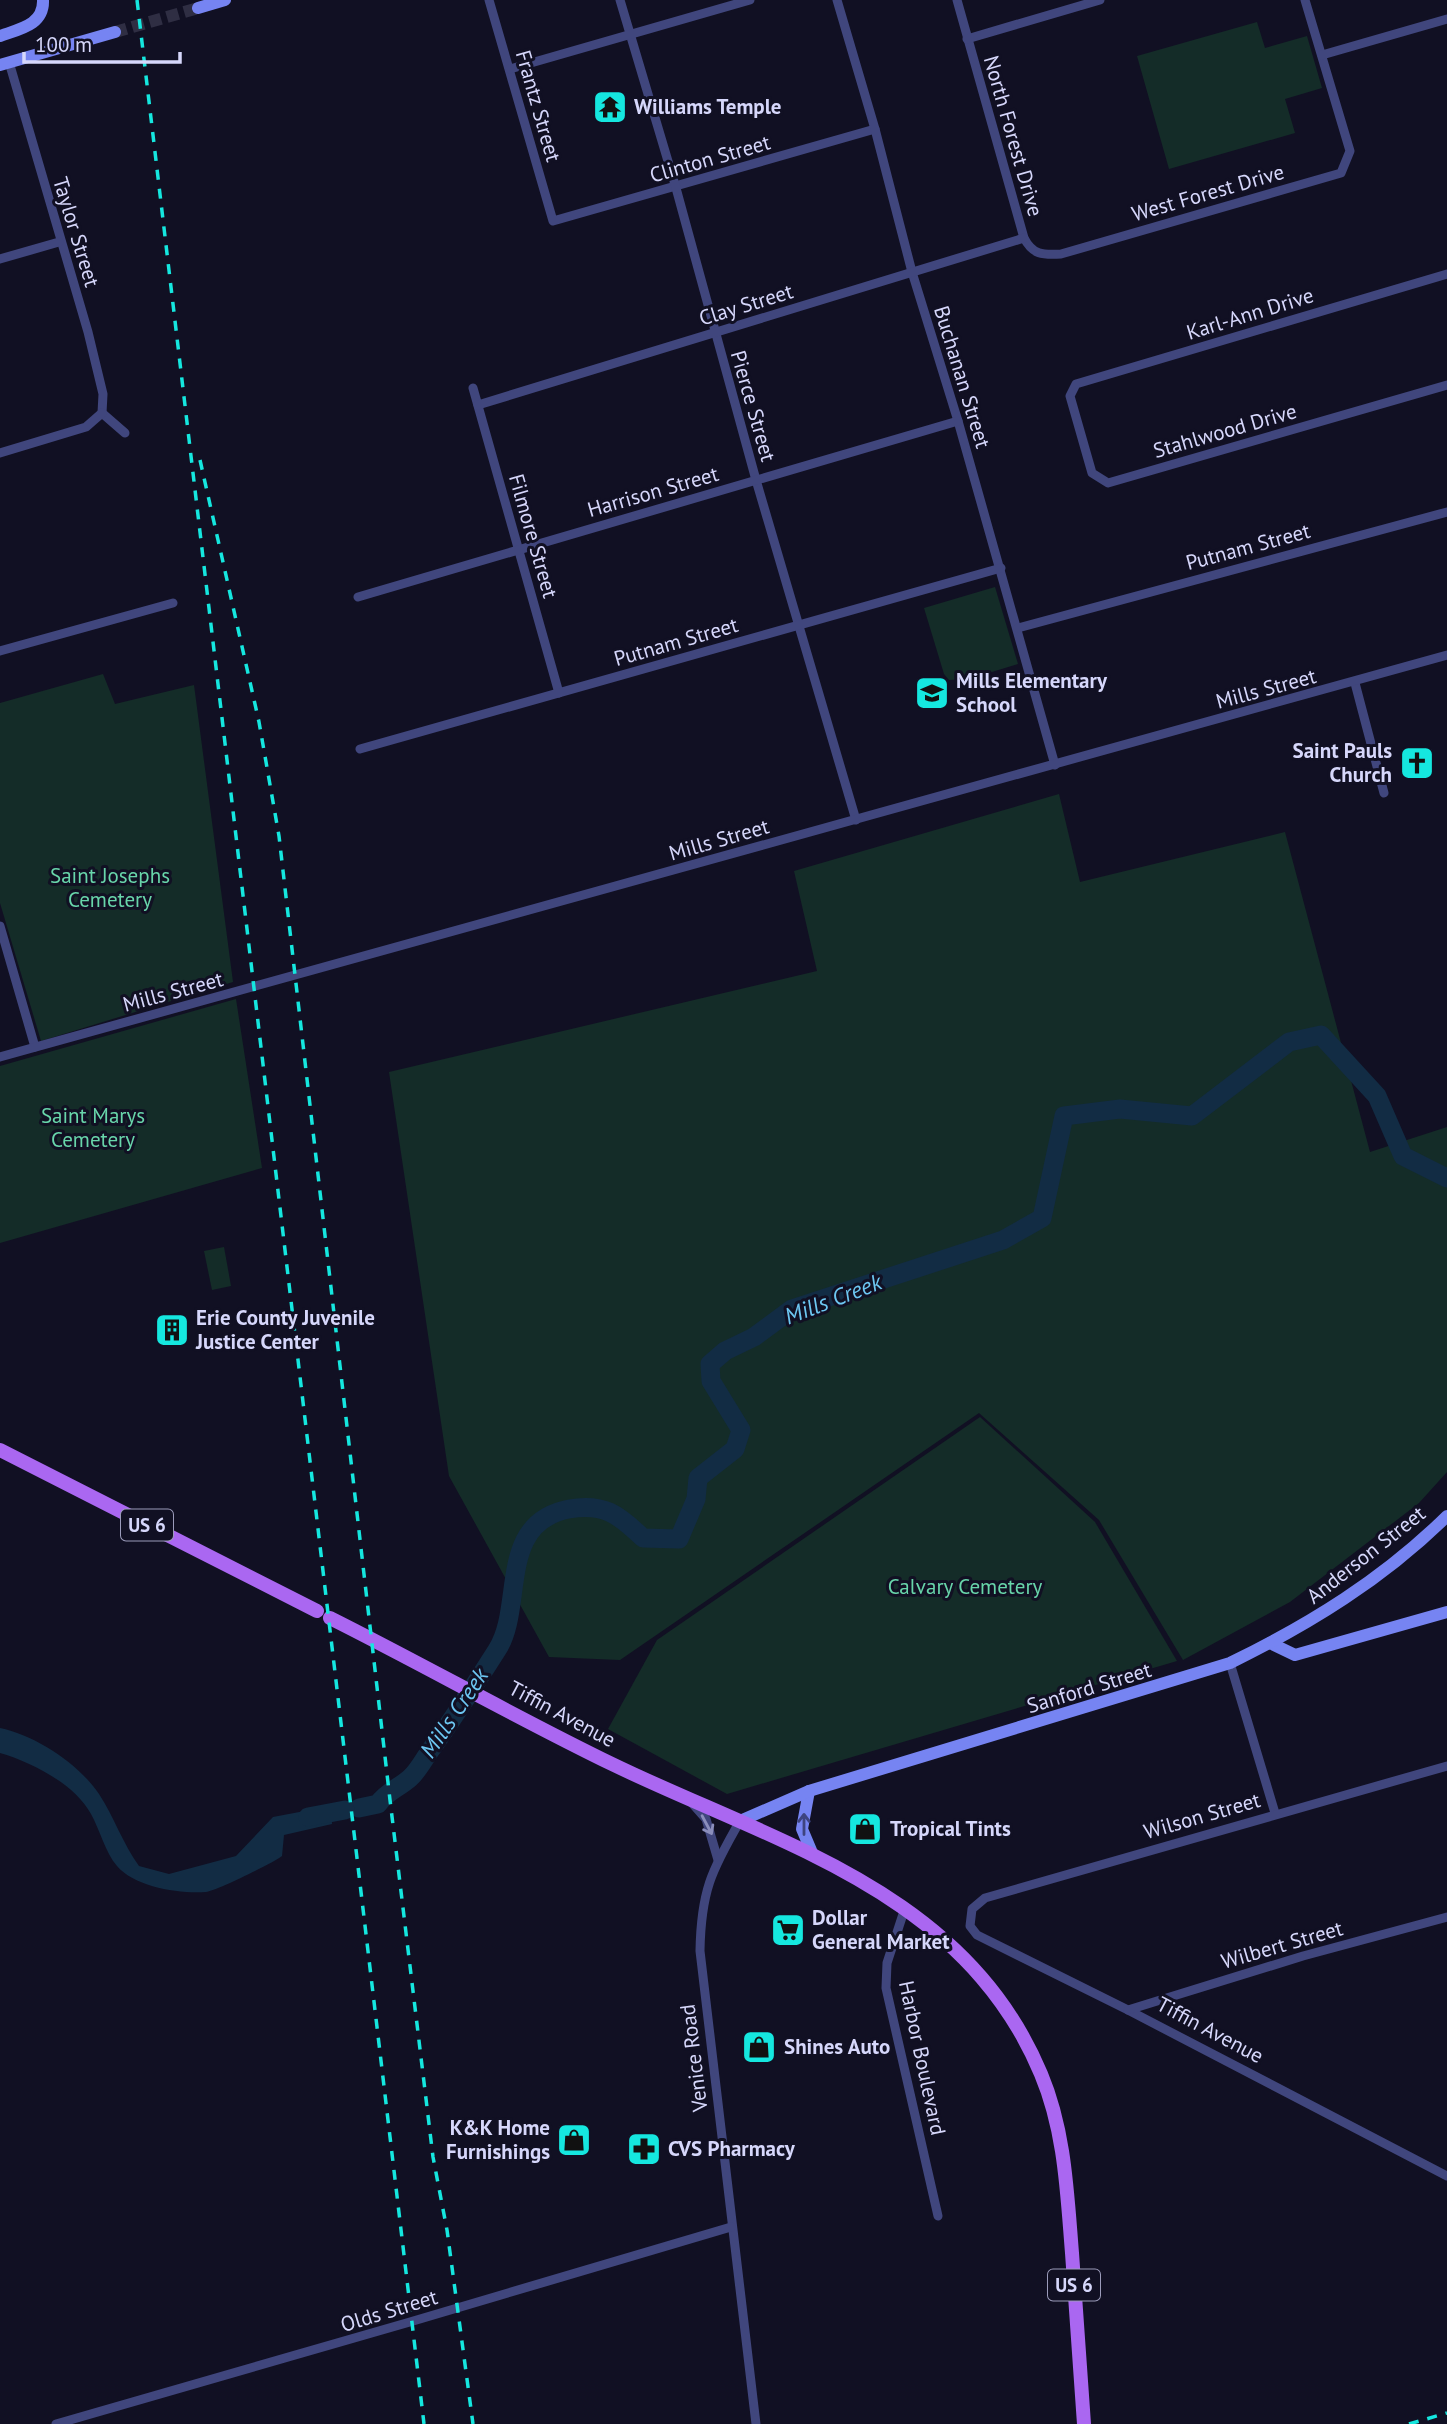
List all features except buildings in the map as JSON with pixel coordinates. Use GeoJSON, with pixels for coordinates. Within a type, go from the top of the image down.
{"type":"FeatureCollection","features":[{"type":"Feature","properties":{"kind":"main road"},"geometry":{"type":"LineString","coordinates":[[0,36],[36,22],[42,13],[43,0]]}},
{"type":"Feature","properties":{"kind":"main road"},"geometry":{"type":"LineString","coordinates":[[198,8],[226,0]]}},
{"type":"Feature","properties":{"kind":"main road"},"geometry":{"type":"LineString","coordinates":[[4,64],[115,32]]}},
{"type":"Feature","properties":{"kind":"main road","name":"Tiffin Avenue"},"geometry":{"type":"LineString","coordinates":[[0,1450],[457,1682],[612,1765],[740,1821]]}},
{"type":"Feature","properties":{"kind":"main road","name":"Anderson Street"},"geometry":{"type":"LineString","coordinates":[[1270,1643],[1345,1601],[1420,1542],[1447,1516]]}},
{"type":"Feature","properties":{"kind":"main road"},"geometry":{"type":"LineString","coordinates":[[1270,1643],[1295,1656],[1447,1612]]}},
{"type":"Feature","properties":{"kind":"main road","name":"Sanford Street"},"geometry":{"type":"LineString","coordinates":[[740,1821],[809,1791],[1230,1663],[1270,1643]]}},
{"type":"Feature","properties":{"kind":"main road"},"geometry":{"type":"LineString","coordinates":[[809,1791],[802,1829],[813,1855]]}},
{"type":"Feature","properties":{"kind":"main road","name":"US 6"},"geometry":{"type":"LineString","coordinates":[[740,1821],[813,1855],[905,1908],[952,1945],[991,1990],[1014,2024],[1044,2084],[1062,2145],[1084,2424]]}},
{"type":"Feature","properties":{"kind":"street","name":"Frantz Street"},"geometry":{"type":"LineString","coordinates":[[489,0],[553,221]]}},
{"type":"Feature","properties":{"kind":"street","name":"Pierce Street"},"geometry":{"type":"LineString","coordinates":[[620,0],[676,188],[713,333],[755,480],[801,625],[856,820]]}},
{"type":"Feature","properties":{"kind":"street"},"geometry":{"type":"LineString","coordinates":[[510,69],[750,0]]}},
{"type":"Feature","properties":{"kind":"street","name":"Buchanan Street"},"geometry":{"type":"LineString","coordinates":[[837,0],[875,129],[912,272],[1001,568],[1055,765]]}},
{"type":"Feature","properties":{"kind":"street","name":"North Forest Drive"},"geometry":{"type":"LineString","coordinates":[[957,0],[1024,238],[1029,248],[1040,255],[1060,254]]}},
{"type":"Feature","properties":{"kind":"street"},"geometry":{"type":"LineString","coordinates":[[967,39],[1100,0]]}},
{"type":"Feature","properties":{"kind":"street"},"geometry":{"type":"LineString","coordinates":[[1305,0],[1322,55],[1447,19]]}},
{"type":"Feature","properties":{"kind":"street","name":"West Forest Drive"},"geometry":{"type":"LineString","coordinates":[[1060,254],[1341,173],[1350,151],[1322,55]]}},
{"type":"Feature","properties":{"kind":"street","name":"Taylor Street"},"geometry":{"type":"LineString","coordinates":[[4,64],[100,381],[102,413]]}},
{"type":"Feature","properties":{"kind":"street","name":"Clinton Street"},"geometry":{"type":"LineString","coordinates":[[553,221],[875,129]]}},
{"type":"Feature","properties":{"kind":"street","name":"Clay Street"},"geometry":{"type":"LineString","coordinates":[[478,405],[1024,238]]}},
{"type":"Feature","properties":{"kind":"street"},"geometry":{"type":"LineString","coordinates":[[0,259],[60,242]]}},
{"type":"Feature","properties":{"kind":"street","name":"Karl-Ann Drive"},"geometry":{"type":"LineString","coordinates":[[1070,396],[1076,384],[1447,274]]}},
{"type":"Feature","properties":{"kind":"street","name":"Stahlwood Drive"},"geometry":{"type":"LineString","coordinates":[[1070,396],[1092,473],[1108,483],[1447,385]]}},
{"type":"Feature","properties":{"kind":"street","name":"Filmore Street"},"geometry":{"type":"LineString","coordinates":[[472,388],[559,693]]}},
{"type":"Feature","properties":{"kind":"street"},"geometry":{"type":"LineString","coordinates":[[0,453],[86,427],[102,413],[125,433]]}},
{"type":"Feature","properties":{"kind":"street","name":"Harrison Street"},"geometry":{"type":"LineString","coordinates":[[358,597],[958,421]]}},
{"type":"Feature","properties":{"kind":"street","name":"Putnam Street"},"geometry":{"type":"LineString","coordinates":[[1018,628],[1447,512]]}},
{"type":"Feature","properties":{"kind":"street","name":"Putnam Street"},"geometry":{"type":"LineString","coordinates":[[360,749],[1001,568]]}},
{"type":"Feature","properties":{"kind":"street"},"geometry":{"type":"LineString","coordinates":[[0,651],[173,603]]}},
{"type":"Feature","properties":{"kind":"street","name":"Mills Street"},"geometry":{"type":"LineString","coordinates":[[0,1057],[1355,683],[1447,655]]}},
{"type":"Feature","properties":{"kind":"street"},"geometry":{"type":"LineString","coordinates":[[1355,683],[1384,793]]}},
{"type":"Feature","properties":{"kind":"street"},"geometry":{"type":"LineString","coordinates":[[0,926],[35,1046]]}},
{"type":"Feature","properties":{"kind":"street"},"geometry":{"type":"LineString","coordinates":[[1230,1663],[1275,1813]]}},
{"type":"Feature","properties":{"kind":"street","name":"Wilson Street"},"geometry":{"type":"LineString","coordinates":[[972,1909],[985,1898],[1447,1766]]}},
{"type":"Feature","properties":{"kind":"street"},"geometry":{"type":"LineString","coordinates":[[685,1796],[706,1819],[718,1860]]}},
{"type":"Feature","properties":{"kind":"street","name":"Venice Road"},"geometry":{"type":"LineString","coordinates":[[740,1821],[706,1885],[700,1911],[700,1951],[756,2424]]}},
{"type":"Feature","properties":{"kind":"street","name":"Harbor Boulevard"},"geometry":{"type":"LineString","coordinates":[[905,1908],[887,1964],[887,1989],[938,2216]]}},
{"type":"Feature","properties":{"kind":"street","name":"Tiffin Avenue"},"geometry":{"type":"LineString","coordinates":[[972,1909],[970,1926],[977,1936],[1128,2010],[1447,2176]]}},
{"type":"Feature","properties":{"kind":"street","name":"Wilbert Street"},"geometry":{"type":"LineString","coordinates":[[1128,2010],[1303,1956],[1447,1917]]}},
{"type":"Feature","properties":{"kind":"street","name":"Olds Street"},"geometry":{"type":"LineString","coordinates":[[56,2424],[345,2343],[405,2322],[731,2227]]}},
{"type":"Feature","properties":{"kind":"green space"},"geometry":{"type":"Polygon","coordinates":[[[1257,22],[1265,48],[1307,36],[1322,88],[1285,99],[1295,133],[1169,169],[1137,56],[1257,22]]]}},
{"type":"Feature","properties":{"kind":"green space"},"geometry":{"type":"Polygon","coordinates":[[[995,587],[1018,664],[969,679],[949,680],[944,674],[924,608],[995,587]]]}},
{"type":"Feature","properties":{"kind":"green space","name":"Saint Josephs Cemetery"},"geometry":{"type":"Polygon","coordinates":[[[103,674],[115,704],[194,685],[233,982],[41,1041],[0,903],[0,703],[103,674]]]}},
{"type":"Feature","properties":{"kind":"green space"},"geometry":{"type":"Polygon","coordinates":[[[1059,794],[1080,882],[1285,832],[1370,1152],[1447,1127],[1447,1472],[1419,1503],[1290,1602],[1183,1660],[1099,1520],[979,1413],[620,1660],[549,1657],[449,1476],[389,1072],[817,971],[794,871],[1059,794]]]}},
{"type":"Feature","properties":{"kind":"green space","name":"Saint Marys Cemetery"},"geometry":{"type":"Polygon","coordinates":[[[236,999],[262,1168],[0,1243],[0,1066],[236,999]]]}},
{"type":"Feature","properties":{"kind":"green space"},"geometry":{"type":"Polygon","coordinates":[[[224,1247],[231,1286],[212,1290],[204,1251],[224,1247]]]}},
{"type":"Feature","properties":{"kind":"green space","name":"Calvary Cemetery"},"geometry":{"type":"Polygon","coordinates":[[[980,1417],[1095,1522],[1177,1661],[727,1794],[608,1729],[657,1640],[980,1417]]]}},
{"type":"Feature","properties":{"kind":"water"},"geometry":{"type":"Polygon","coordinates":[[[0,1728],[41,1744],[80,1772],[99,1794],[139,1866],[169,1874],[236,1856],[273,1817],[331,1806],[332,1824],[284,1835],[282,1856],[212,1890],[183,1892],[158,1888],[135,1879],[117,1866],[91,1814],[74,1793],[38,1768],[0,1753],[0,1728]]]}},
{"type":"Feature","properties":{"kind":"waterway","name":"Mills Creek"},"geometry":{"type":"LineString","coordinates":[[359,1808],[378,1804],[413,1775],[497,1650],[510,1612],[516,1569],[522,1548],[531,1531],[546,1517],[569,1509],[592,1508],[610,1512],[643,1538],[679,1539],[696,1499],[698,1478],[735,1449],[741,1430],[711,1381],[710,1364],[725,1351],[754,1337],[792,1309],[1003,1240],[1042,1218],[1064,1116],[1120,1109],[1192,1116],[1289,1042],[1321,1035],[1377,1096],[1403,1156],[1447,1178]]}},
{"type":"Feature","properties":{"kind":"waterway","name":"Mills Creek"},"geometry":{"type":"LineString","coordinates":[[308,1817],[345,1810]]}},
{"type":"Feature","properties":{"kind":"tunnel"},"geometry":{"type":"LineString","coordinates":[[115,32],[198,8]]}},
{"type":"Feature","properties":{"kind":"railway"},"geometry":{"type":"LineString","coordinates":[[137,0],[424,2424]]}},
{"type":"Feature","properties":{"kind":"railway"},"geometry":{"type":"LineString","coordinates":[[200,460],[259,722],[279,836],[433,2157],[447,2230],[473,2424]]}},
{"type":"Feature","properties":{"kind":"railway"},"geometry":{"type":"LineString","coordinates":[[1409,2424],[1447,2413]]}},
{"type":"Feature","properties":{"kind":"place","name":"Williams Temple"},"geometry":{"type":"Point","coordinates":[610,107]}},
{"type":"Feature","properties":{"kind":"place","name":"Mills Elementary School"},"geometry":{"type":"Point","coordinates":[932,693]}},
{"type":"Feature","properties":{"kind":"place","name":"Saint Pauls Church"},"geometry":{"type":"Point","coordinates":[1417,763]}},
{"type":"Feature","properties":{"kind":"place","name":"Erie County Juvenile Justice Center"},"geometry":{"type":"Point","coordinates":[172,1330]}},
{"type":"Feature","properties":{"kind":"place","name":"Tropical Tints"},"geometry":{"type":"Point","coordinates":[865,1829]}},
{"type":"Feature","properties":{"kind":"place","name":"Dollar General Market"},"geometry":{"type":"Point","coordinates":[788,1930]}},
{"type":"Feature","properties":{"kind":"place","name":"Shines Auto"},"geometry":{"type":"Point","coordinates":[759,2047]}},
{"type":"Feature","properties":{"kind":"place","name":"K&K Home Furnishings"},"geometry":{"type":"Point","coordinates":[574,2140]}},
{"type":"Feature","properties":{"kind":"place","name":"CVS Pharmacy"},"geometry":{"type":"Point","coordinates":[644,2149]}}]}
